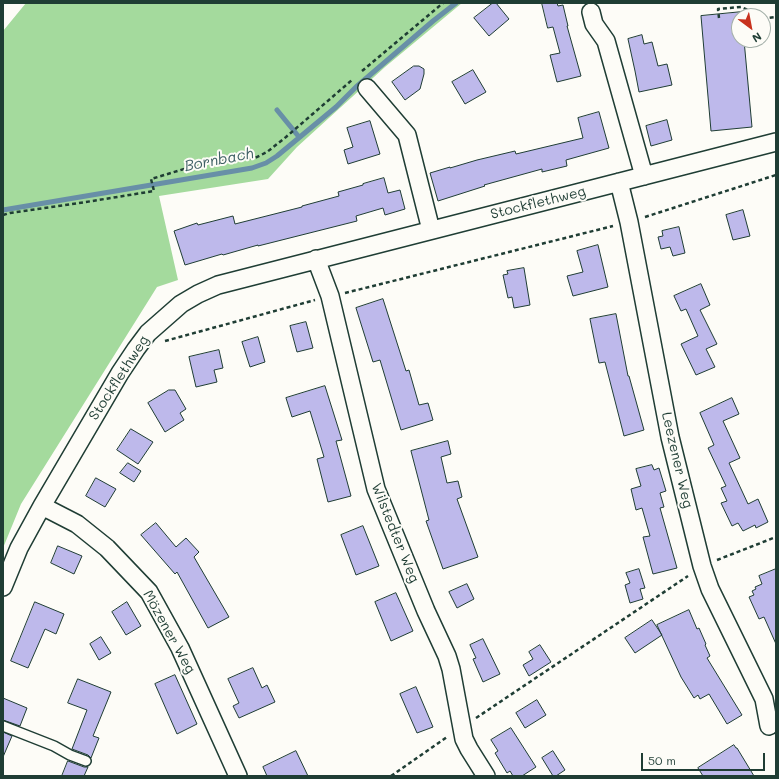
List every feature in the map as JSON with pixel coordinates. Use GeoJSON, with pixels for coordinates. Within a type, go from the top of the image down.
{"type":"FeatureCollection","features":[{"type":"Feature","properties":{"kind":"street"},"geometry":{"type":"LineString","coordinates":[[591,12],[594,24],[606,41],[644,176]]}},
{"type":"Feature","properties":{"kind":"street"},"geometry":{"type":"LineString","coordinates":[[362,82],[407,135],[431,230]]}},
{"type":"Feature","properties":{"kind":"street","name":"Stockflethweg"},"geometry":{"type":"LineString","coordinates":[[3,587],[19,548],[120,373],[148,333],[181,304],[198,294],[218,284],[776,142]]}},
{"type":"Feature","properties":{"kind":"street","name":"Leezener Weg"},"geometry":{"type":"LineString","coordinates":[[619,182],[629,222],[670,437],[702,566],[710,589],[764,699],[769,726]]}},
{"type":"Feature","properties":{"kind":"street","name":"Wilstedter Weg"},"geometry":{"type":"LineString","coordinates":[[316,259],[330,296],[376,489],[426,611],[447,656],[451,669],[464,739],[486,776]]}},
{"type":"Feature","properties":{"kind":"street","name":"Mözener Weg"},"geometry":{"type":"LineString","coordinates":[[42,506],[77,524],[107,548],[149,592],[180,648],[238,776]]}},
{"type":"Feature","properties":{"kind":"lane"},"geometry":{"type":"LineString","coordinates":[[3,726],[54,746],[86,762]]}},
{"type":"Feature","properties":{"kind":"path"},"geometry":{"type":"LineString","coordinates":[[362,71],[443,3]]}},
{"type":"Feature","properties":{"kind":"path"},"geometry":{"type":"LineString","coordinates":[[719,18],[718,10],[741,7],[768,18],[776,17]]}},
{"type":"Feature","properties":{"kind":"path"},"geometry":{"type":"LineString","coordinates":[[3,215],[154,191],[151,178],[167,175],[214,160],[255,158],[266,152],[362,82]]}},
{"type":"Feature","properties":{"kind":"path"},"geometry":{"type":"LineString","coordinates":[[136,349],[330,296],[629,222],[776,175]]}},
{"type":"Feature","properties":{"kind":"path"},"geometry":{"type":"LineString","coordinates":[[391,776],[461,727],[702,566],[776,537]]}},
{"type":"Feature","properties":{"kind":"green space"},"geometry":{"type":"Polygon","coordinates":[[[26,3],[462,3],[385,67],[297,147],[268,179],[159,196],[178,280],[157,287],[21,504],[3,548],[3,31],[26,3]]]}},
{"type":"Feature","properties":{"kind":"building"},"geometry":{"type":"Polygon","coordinates":[[[493,3],[496,3],[509,19],[489,36],[474,18],[493,3]]]}},
{"type":"Feature","properties":{"kind":"building"},"geometry":{"type":"Polygon","coordinates":[[[542,3],[557,3],[558,6],[563,5],[567,26],[581,76],[557,82],[550,55],[560,53],[553,27],[548,28],[542,3]]]}},
{"type":"Feature","properties":{"kind":"building"},"geometry":{"type":"Polygon","coordinates":[[[731,13],[731,48],[745,48],[752,127],[711,131],[701,16],[731,13]]]}},
{"type":"Feature","properties":{"kind":"building"},"geometry":{"type":"Polygon","coordinates":[[[642,35],[644,44],[652,42],[658,66],[667,64],[672,85],[639,92],[628,39],[642,35]]]}},
{"type":"Feature","properties":{"kind":"building"},"geometry":{"type":"Polygon","coordinates":[[[414,66],[419,66],[424,69],[424,74],[420,89],[405,100],[392,82],[414,66]]]}},
{"type":"Feature","properties":{"kind":"building"},"geometry":{"type":"Polygon","coordinates":[[[473,70],[486,92],[465,104],[452,82],[473,70]]]}},
{"type":"Feature","properties":{"kind":"building"},"geometry":{"type":"Polygon","coordinates":[[[599,112],[609,148],[566,160],[567,166],[542,172],[542,169],[484,185],[485,186],[438,201],[430,173],[515,151],[516,154],[583,138],[578,118],[599,112]]]}},
{"type":"Feature","properties":{"kind":"building"},"geometry":{"type":"Polygon","coordinates":[[[667,120],[672,140],[651,146],[646,126],[667,120]]]}},
{"type":"Feature","properties":{"kind":"building"},"geometry":{"type":"Polygon","coordinates":[[[370,121],[380,154],[348,164],[344,150],[353,147],[347,128],[370,121]]]}},
{"type":"Feature","properties":{"kind":"building"},"geometry":{"type":"Polygon","coordinates":[[[384,178],[388,193],[400,190],[405,209],[385,215],[383,208],[356,216],[357,221],[223,255],[222,254],[185,265],[174,231],[197,223],[198,225],[233,216],[235,224],[339,196],[338,192],[384,178]]]}},
{"type":"Feature","properties":{"kind":"building"},"geometry":{"type":"Polygon","coordinates":[[[743,210],[750,236],[733,240],[726,215],[743,210]]]}},
{"type":"Feature","properties":{"kind":"building"},"geometry":{"type":"Polygon","coordinates":[[[679,227],[685,253],[673,256],[670,247],[661,249],[658,237],[663,236],[662,231],[679,227]]]}},
{"type":"Feature","properties":{"kind":"building"},"geometry":{"type":"Polygon","coordinates":[[[598,245],[608,287],[573,296],[567,276],[583,272],[577,251],[598,245]]]}},
{"type":"Feature","properties":{"kind":"building"},"geometry":{"type":"Polygon","coordinates":[[[524,268],[530,305],[514,308],[512,297],[508,298],[503,275],[508,274],[507,271],[524,268]]]}},
{"type":"Feature","properties":{"kind":"building"},"geometry":{"type":"Polygon","coordinates":[[[701,284],[710,305],[700,310],[717,344],[706,349],[715,367],[696,375],[681,344],[698,336],[686,309],[681,311],[674,296],[701,284]]]}},
{"type":"Feature","properties":{"kind":"building"},"geometry":{"type":"Polygon","coordinates":[[[383,299],[406,371],[409,370],[419,405],[428,403],[433,420],[401,430],[380,360],[373,362],[356,308],[383,299]]]}},
{"type":"Feature","properties":{"kind":"building"},"geometry":{"type":"Polygon","coordinates":[[[616,314],[628,376],[644,430],[624,436],[605,362],[599,363],[590,319],[616,314]]]}},
{"type":"Feature","properties":{"kind":"building"},"geometry":{"type":"Polygon","coordinates":[[[306,322],[313,348],[297,352],[290,326],[306,322]]]}},
{"type":"Feature","properties":{"kind":"building"},"geometry":{"type":"Polygon","coordinates":[[[258,337],[265,362],[250,367],[242,342],[258,337]]]}},
{"type":"Feature","properties":{"kind":"building"},"geometry":{"type":"Polygon","coordinates":[[[219,350],[223,368],[214,370],[217,382],[196,387],[189,357],[219,350]]]}},
{"type":"Feature","properties":{"kind":"building"},"geometry":{"type":"Polygon","coordinates":[[[325,386],[342,440],[336,441],[351,496],[328,502],[317,459],[324,457],[310,411],[292,417],[286,398],[325,386]]]}},
{"type":"Feature","properties":{"kind":"building"},"geometry":{"type":"Polygon","coordinates":[[[169,390],[175,390],[186,409],[180,413],[184,420],[165,432],[148,403],[169,390]]]}},
{"type":"Feature","properties":{"kind":"building"},"geometry":{"type":"Polygon","coordinates":[[[732,398],[739,414],[723,421],[740,458],[729,463],[748,504],[758,499],[768,522],[756,528],[755,525],[743,531],[738,523],[732,526],[721,503],[727,501],[721,488],[726,486],[708,448],[714,445],[700,413],[732,398]]]}},
{"type":"Feature","properties":{"kind":"building"},"geometry":{"type":"Polygon","coordinates":[[[131,429],[153,442],[138,464],[117,450],[131,429]]]}},
{"type":"Feature","properties":{"kind":"building"},"geometry":{"type":"Polygon","coordinates":[[[448,441],[451,454],[441,457],[447,483],[458,481],[462,497],[457,499],[478,557],[443,569],[426,521],[429,520],[411,451],[448,441]]]}},
{"type":"Feature","properties":{"kind":"building"},"geometry":{"type":"Polygon","coordinates":[[[128,463],[141,471],[134,482],[120,473],[128,463]]]}},
{"type":"Feature","properties":{"kind":"building"},"geometry":{"type":"Polygon","coordinates":[[[652,465],[654,470],[659,468],[666,491],[660,493],[664,507],[660,508],[677,568],[653,574],[643,537],[650,536],[642,508],[636,510],[631,489],[641,486],[636,469],[652,465]]]}},
{"type":"Feature","properties":{"kind":"building"},"geometry":{"type":"Polygon","coordinates":[[[96,478],[116,489],[105,507],[86,496],[96,478]]]}},
{"type":"Feature","properties":{"kind":"building"},"geometry":{"type":"Polygon","coordinates":[[[156,523],[176,547],[186,538],[199,552],[194,557],[229,617],[208,628],[177,572],[175,574],[141,535],[156,523]]]}},
{"type":"Feature","properties":{"kind":"building"},"geometry":{"type":"Polygon","coordinates":[[[363,526],[379,566],[356,575],[341,535],[363,526]]]}},
{"type":"Feature","properties":{"kind":"building"},"geometry":{"type":"Polygon","coordinates":[[[58,546],[82,556],[74,574],[51,563],[58,546]]]}},
{"type":"Feature","properties":{"kind":"building"},"geometry":{"type":"Polygon","coordinates":[[[639,569],[645,588],[640,589],[643,599],[630,603],[625,585],[630,583],[626,573],[639,569]]]}},
{"type":"Feature","properties":{"kind":"building"},"geometry":{"type":"Polygon","coordinates":[[[776,569],[776,644],[764,617],[759,619],[749,597],[754,595],[752,591],[756,589],[755,587],[762,584],[759,576],[776,569]]]}},
{"type":"Feature","properties":{"kind":"building"},"geometry":{"type":"Polygon","coordinates":[[[467,584],[474,599],[457,608],[449,592],[467,584]]]}},
{"type":"Feature","properties":{"kind":"building"},"geometry":{"type":"Polygon","coordinates":[[[396,593],[413,631],[391,641],[375,602],[396,593]]]}},
{"type":"Feature","properties":{"kind":"building"},"geometry":{"type":"Polygon","coordinates":[[[35,602],[64,614],[56,634],[45,629],[28,668],[11,661],[35,602]]]}},
{"type":"Feature","properties":{"kind":"building"},"geometry":{"type":"Polygon","coordinates":[[[127,602],[141,626],[126,635],[112,612],[127,602]]]}},
{"type":"Feature","properties":{"kind":"building"},"geometry":{"type":"Polygon","coordinates":[[[689,610],[697,629],[699,628],[706,644],[705,645],[710,656],[707,658],[742,715],[727,724],[709,694],[700,699],[698,695],[694,698],[681,677],[657,625],[689,610]]]}},
{"type":"Feature","properties":{"kind":"building"},"geometry":{"type":"Polygon","coordinates":[[[652,620],[662,635],[635,653],[625,638],[652,620]]]}},
{"type":"Feature","properties":{"kind":"building"},"geometry":{"type":"Polygon","coordinates":[[[101,637],[111,653],[99,660],[90,644],[101,637]]]}},
{"type":"Feature","properties":{"kind":"building"},"geometry":{"type":"Polygon","coordinates":[[[483,639],[500,674],[483,682],[473,659],[476,658],[470,645],[483,639]]]}},
{"type":"Feature","properties":{"kind":"building"},"geometry":{"type":"Polygon","coordinates":[[[540,645],[551,662],[529,676],[523,665],[533,659],[529,652],[540,645]]]}},
{"type":"Feature","properties":{"kind":"building"},"geometry":{"type":"Polygon","coordinates":[[[253,668],[262,688],[267,685],[275,702],[239,718],[233,706],[239,703],[228,679],[253,668]]]}},
{"type":"Feature","properties":{"kind":"building"},"geometry":{"type":"Polygon","coordinates":[[[175,675],[197,724],[177,734],[155,684],[175,675]]]}},
{"type":"Feature","properties":{"kind":"building"},"geometry":{"type":"Polygon","coordinates":[[[78,679],[111,692],[93,736],[99,738],[91,758],[88,755],[72,749],[87,710],[68,703],[78,679]]]}},
{"type":"Feature","properties":{"kind":"building"},"geometry":{"type":"Polygon","coordinates":[[[416,687],[433,727],[417,733],[400,694],[416,687]]]}},
{"type":"Feature","properties":{"kind":"building"},"geometry":{"type":"Polygon","coordinates":[[[3,698],[27,708],[20,726],[3,720],[3,698]]]}},
{"type":"Feature","properties":{"kind":"building"},"geometry":{"type":"Polygon","coordinates":[[[537,700],[546,715],[525,728],[516,713],[537,700]]]}},
{"type":"Feature","properties":{"kind":"building"},"geometry":{"type":"Polygon","coordinates":[[[511,728],[536,767],[522,776],[513,776],[510,771],[507,773],[495,753],[498,751],[491,740],[511,728]]]}},
{"type":"Feature","properties":{"kind":"building"},"geometry":{"type":"Polygon","coordinates":[[[3,732],[12,736],[3,757],[3,732]]]}},
{"type":"Feature","properties":{"kind":"building"},"geometry":{"type":"Polygon","coordinates":[[[734,745],[754,776],[703,776],[698,768],[734,745]]]}},
{"type":"Feature","properties":{"kind":"building"},"geometry":{"type":"Polygon","coordinates":[[[296,751],[308,776],[267,776],[263,767],[296,751]]]}},
{"type":"Feature","properties":{"kind":"building"},"geometry":{"type":"Polygon","coordinates":[[[553,751],[565,770],[556,776],[553,776],[542,758],[553,751]]]}},
{"type":"Feature","properties":{"kind":"building"},"geometry":{"type":"Polygon","coordinates":[[[68,761],[88,767],[84,776],[62,776],[68,761]]]}},
{"type":"Feature","properties":{"kind":"waterway","name":"Bornbach"},"geometry":{"type":"LineString","coordinates":[[3,210],[252,168],[266,163],[277,156],[336,107],[356,87],[456,3]]}},
{"type":"Feature","properties":{"kind":"waterway"},"geometry":{"type":"LineString","coordinates":[[277,110],[299,137]]}}]}
